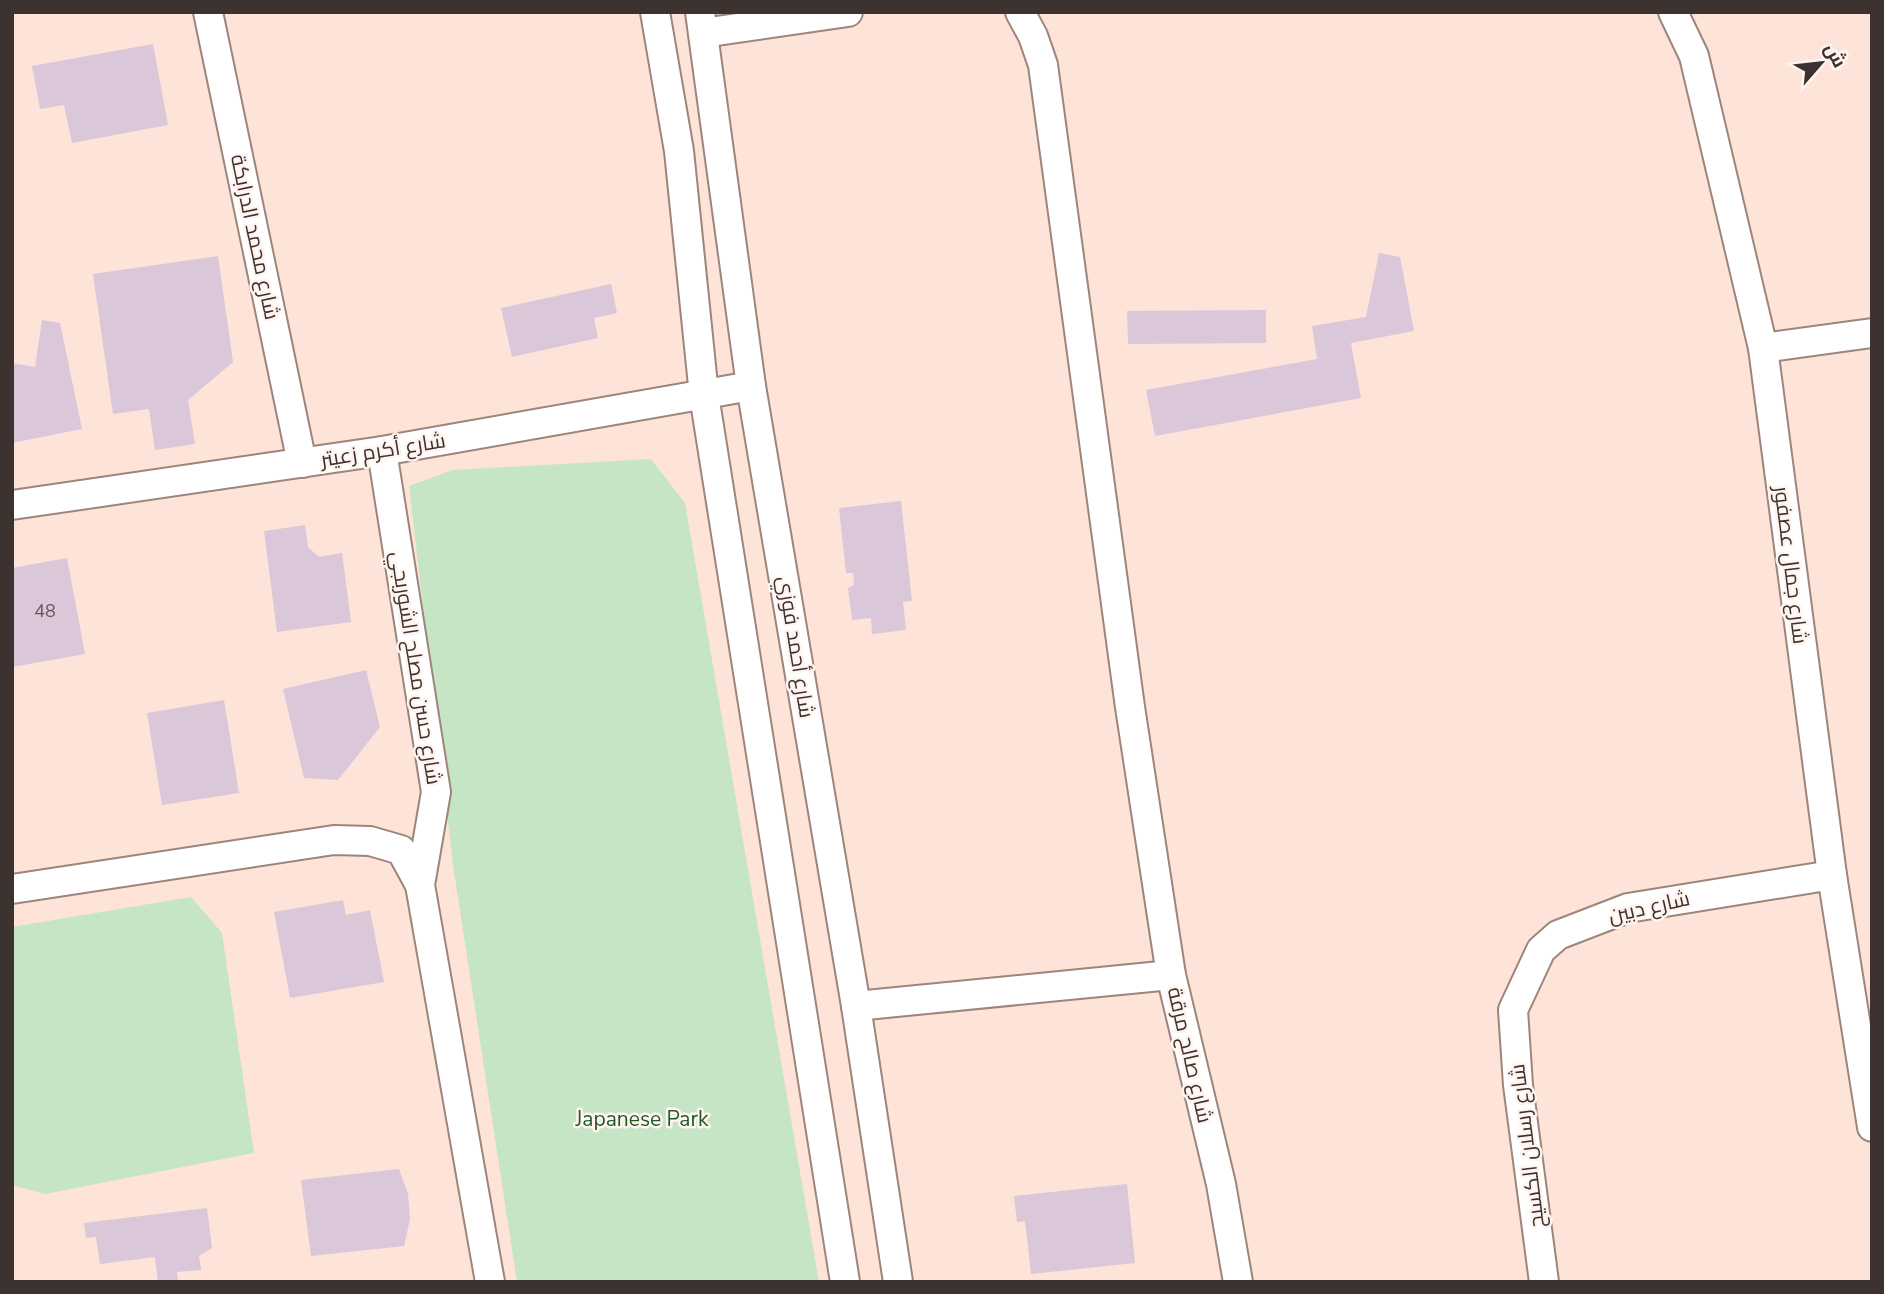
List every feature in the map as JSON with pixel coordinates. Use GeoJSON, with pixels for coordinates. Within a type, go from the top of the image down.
{"type":"FeatureCollection","features":[{"type":"Feature","properties":{"kind":"street","name":"شارع محمد الدرابكة"},"geometry":{"type":"LineString","coordinates":[[208,12],[302,463]]}},
{"type":"Feature","properties":{"kind":"street"},"geometry":{"type":"LineString","coordinates":[[655,12],[679,151],[704,395],[845,1282]]}},
{"type":"Feature","properties":{"kind":"street"},"geometry":{"type":"LineString","coordinates":[[702,22],[848,12]]}},
{"type":"Feature","properties":{"kind":"street"},"geometry":{"type":"LineString","coordinates":[[1020,12],[1033,36],[1043,65],[1130,707],[1171,975]]}},
{"type":"Feature","properties":{"kind":"street","name":"شارع جمال عصفور"},"geometry":{"type":"LineString","coordinates":[[1673,12],[1694,56],[1763,348],[1832,875],[1872,1127]]}},
{"type":"Feature","properties":{"kind":"street","name":"شارع أحمد فوزي"},"geometry":{"type":"LineString","coordinates":[[702,22],[751,386],[856,1006],[898,1282]]}},
{"type":"Feature","properties":{"kind":"street"},"geometry":{"type":"LineString","coordinates":[[1763,348],[1872,333]]}},
{"type":"Feature","properties":{"kind":"street","name":"شارع أكرم زعيتر"},"geometry":{"type":"LineString","coordinates":[[12,505],[382,451],[751,386]]}},
{"type":"Feature","properties":{"kind":"street","name":"شارع حسن مصلح الشوربجي"},"geometry":{"type":"LineString","coordinates":[[382,451],[436,792],[420,885]]}},
{"type":"Feature","properties":{"kind":"street","name":"شارع حسن مصلح الشوربجي"},"geometry":{"type":"LineString","coordinates":[[12,889],[334,840],[370,841],[401,850],[420,885],[489,1282]]}},
{"type":"Feature","properties":{"kind":"street","name":"شارع دبين"},"geometry":{"type":"LineString","coordinates":[[1513,1010],[1541,950],[1558,935],[1587,922],[1628,908],[1832,875]]}},
{"type":"Feature","properties":{"kind":"street","name":"شارع صالح مرقة"},"geometry":{"type":"LineString","coordinates":[[856,1006],[1171,975],[1221,1184],[1238,1282]]}},
{"type":"Feature","properties":{"kind":"street","name":"شارع رسلان الكسيح"},"geometry":{"type":"LineString","coordinates":[[1513,1010],[1518,1085],[1544,1282]]}},
{"type":"Feature","properties":{"kind":"green space","name":"Japanese Park"},"geometry":{"type":"Polygon","coordinates":[[[651,459],[685,503],[819,1282],[517,1282],[453,865],[409,486],[453,470],[651,459]]]}},
{"type":"Feature","properties":{"kind":"green space"},"geometry":{"type":"Polygon","coordinates":[[[191,897],[222,933],[254,1153],[45,1194],[12,1185],[12,927],[191,897]]]}},
{"type":"Feature","properties":{"kind":"building"},"geometry":{"type":"Polygon","coordinates":[[[153,44],[168,125],[72,143],[64,105],[40,109],[32,66],[153,44]]]}},
{"type":"Feature","properties":{"kind":"building"},"geometry":{"type":"Polygon","coordinates":[[[1379,253],[1400,257],[1414,331],[1351,343],[1361,398],[1155,436],[1146,390],[1317,359],[1312,326],[1366,317],[1379,253]]]}},
{"type":"Feature","properties":{"kind":"building"},"geometry":{"type":"Polygon","coordinates":[[[218,256],[233,362],[188,400],[195,444],[155,450],[149,409],[113,414],[93,274],[218,256]]]}},
{"type":"Feature","properties":{"kind":"building"},"geometry":{"type":"Polygon","coordinates":[[[611,284],[617,313],[594,318],[598,338],[512,357],[501,308],[611,284]]]}},
{"type":"Feature","properties":{"kind":"building"},"geometry":{"type":"Polygon","coordinates":[[[1266,310],[1266,343],[1128,344],[1127,311],[1266,310]]]}},
{"type":"Feature","properties":{"kind":"building"},"geometry":{"type":"Polygon","coordinates":[[[42,320],[60,323],[82,429],[12,443],[12,363],[35,367],[42,320]]]}},
{"type":"Feature","properties":{"kind":"building"},"geometry":{"type":"Polygon","coordinates":[[[901,501],[912,601],[903,602],[906,630],[872,634],[871,618],[852,620],[848,588],[854,585],[853,573],[846,573],[839,508],[901,501]]]}},
{"type":"Feature","properties":{"kind":"building"},"geometry":{"type":"Polygon","coordinates":[[[305,525],[308,547],[319,557],[342,553],[351,622],[277,632],[264,531],[305,525]]]}},
{"type":"Feature","properties":{"kind":"building"},"geometry":{"type":"Polygon","coordinates":[[[67,558],[85,654],[12,667],[12,568],[67,558]]]}},
{"type":"Feature","properties":{"kind":"building"},"geometry":{"type":"Polygon","coordinates":[[[366,670],[380,727],[338,780],[304,778],[283,689],[366,670]]]}},
{"type":"Feature","properties":{"kind":"building"},"geometry":{"type":"Polygon","coordinates":[[[224,700],[239,793],[162,805],[147,713],[224,700]]]}},
{"type":"Feature","properties":{"kind":"building"},"geometry":{"type":"Polygon","coordinates":[[[343,900],[346,915],[370,910],[384,982],[290,998],[274,912],[343,900]]]}},
{"type":"Feature","properties":{"kind":"building"},"geometry":{"type":"Polygon","coordinates":[[[399,1169],[408,1194],[410,1219],[404,1246],[311,1256],[301,1180],[399,1169]]]}},
{"type":"Feature","properties":{"kind":"building"},"geometry":{"type":"Polygon","coordinates":[[[1127,1184],[1135,1263],[1031,1274],[1025,1221],[1017,1222],[1014,1196],[1127,1184]]]}},
{"type":"Feature","properties":{"kind":"building"},"geometry":{"type":"Polygon","coordinates":[[[207,1208],[212,1248],[199,1256],[201,1270],[177,1272],[178,1282],[158,1282],[155,1257],[100,1264],[96,1237],[86,1238],[84,1223],[207,1208]]]}}]}
